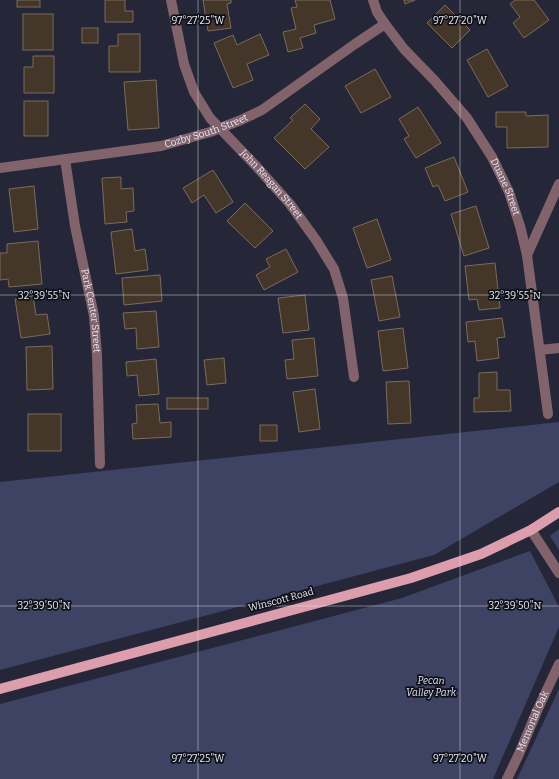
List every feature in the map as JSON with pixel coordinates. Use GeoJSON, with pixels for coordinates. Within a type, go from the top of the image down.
{"type":"FeatureCollection","features":[{"type":"Feature","properties":{"kind":"main road","name":"Winscott Road"},"geometry":{"type":"LineString","coordinates":[[0,689],[411,578],[481,554],[532,530],[559,512]]}},
{"type":"Feature","properties":{"kind":"street","name":"John Reagan Street"},"geometry":{"type":"LineString","coordinates":[[172,0],[184,64],[194,92],[210,118],[290,204],[316,240],[334,269],[344,298],[354,376]]}},
{"type":"Feature","properties":{"kind":"street","name":"Duane Street"},"geometry":{"type":"LineString","coordinates":[[373,0],[377,12],[404,49],[435,81],[467,118],[492,157],[509,192],[520,226],[527,255],[548,414]]}},
{"type":"Feature","properties":{"kind":"street","name":"Cozby South Street"},"geometry":{"type":"LineString","coordinates":[[0,168],[161,146],[210,132],[262,110],[385,24]]}},
{"type":"Feature","properties":{"kind":"street","name":"Park Center Street"},"geometry":{"type":"LineString","coordinates":[[65,159],[75,226],[94,316],[97,355],[100,464]]}},
{"type":"Feature","properties":{"kind":"street"},"geometry":{"type":"LineString","coordinates":[[527,255],[559,184]]}},
{"type":"Feature","properties":{"kind":"street"},"geometry":{"type":"LineString","coordinates":[[540,350],[559,348]]}},
{"type":"Feature","properties":{"kind":"street"},"geometry":{"type":"LineString","coordinates":[[532,530],[559,573]]}},
{"type":"Feature","properties":{"kind":"street","name":"Memorial Oak"},"geometry":{"type":"LineString","coordinates":[[507,779],[559,664]]}},
{"type":"Feature","properties":{"kind":"green space"},"geometry":{"type":"Polygon","coordinates":[[[559,422],[559,482],[434,555],[0,670],[0,482],[559,422]]]}},
{"type":"Feature","properties":{"kind":"green space"},"geometry":{"type":"Polygon","coordinates":[[[559,529],[559,550],[550,536],[559,529]]]}},
{"type":"Feature","properties":{"kind":"green space","name":"Pecan Valley Park"},"geometry":{"type":"Polygon","coordinates":[[[530,551],[559,607],[559,627],[493,779],[0,779],[0,704],[402,598],[530,551]]]}},
{"type":"Feature","properties":{"kind":"green space"},"geometry":{"type":"Polygon","coordinates":[[[559,689],[559,779],[517,779],[559,689]]]}},
{"type":"Feature","properties":{"kind":"building"},"geometry":{"type":"Polygon","coordinates":[[[17,0],[40,0],[40,7],[17,7],[17,0]]]}},
{"type":"Feature","properties":{"kind":"building"},"geometry":{"type":"Polygon","coordinates":[[[105,0],[125,0],[125,11],[133,11],[133,22],[105,22],[105,0]]]}},
{"type":"Feature","properties":{"kind":"building"},"geometry":{"type":"Polygon","coordinates":[[[203,0],[231,0],[231,3],[227,4],[231,28],[208,31],[203,0]]]}},
{"type":"Feature","properties":{"kind":"building"},"geometry":{"type":"Polygon","coordinates":[[[295,0],[330,0],[335,19],[314,25],[316,33],[300,38],[303,48],[288,52],[283,32],[296,29],[291,8],[297,7],[295,0]]]}},
{"type":"Feature","properties":{"kind":"building"},"geometry":{"type":"Polygon","coordinates":[[[404,0],[415,0],[405,4],[404,0]]]}},
{"type":"Feature","properties":{"kind":"building"},"geometry":{"type":"Polygon","coordinates":[[[515,0],[534,0],[549,20],[524,38],[513,23],[520,17],[510,4],[515,0]]]}},
{"type":"Feature","properties":{"kind":"building"},"geometry":{"type":"Polygon","coordinates":[[[445,5],[470,30],[452,48],[427,23],[445,5]]]}},
{"type":"Feature","properties":{"kind":"building"},"geometry":{"type":"Polygon","coordinates":[[[23,14],[53,14],[53,50],[23,50],[23,14]]]}},
{"type":"Feature","properties":{"kind":"building"},"geometry":{"type":"Polygon","coordinates":[[[82,28],[98,28],[98,43],[82,43],[82,28]]]}},
{"type":"Feature","properties":{"kind":"building"},"geometry":{"type":"Polygon","coordinates":[[[118,34],[140,34],[140,72],[109,72],[109,46],[118,46],[118,34]]]}},
{"type":"Feature","properties":{"kind":"building"},"geometry":{"type":"Polygon","coordinates":[[[260,34],[269,55],[247,64],[253,80],[233,88],[214,43],[233,35],[237,45],[260,34]]]}},
{"type":"Feature","properties":{"kind":"building"},"geometry":{"type":"Polygon","coordinates":[[[487,49],[508,86],[488,97],[467,60],[487,49]]]}},
{"type":"Feature","properties":{"kind":"building"},"geometry":{"type":"Polygon","coordinates":[[[33,56],[54,56],[54,93],[24,93],[24,67],[33,67],[33,56]]]}},
{"type":"Feature","properties":{"kind":"building"},"geometry":{"type":"Polygon","coordinates":[[[375,69],[391,97],[361,113],[345,86],[375,69]]]}},
{"type":"Feature","properties":{"kind":"building"},"geometry":{"type":"Polygon","coordinates":[[[156,80],[159,128],[128,130],[124,82],[156,80]]]}},
{"type":"Feature","properties":{"kind":"building"},"geometry":{"type":"Polygon","coordinates":[[[24,101],[48,101],[48,136],[24,136],[24,101]]]}},
{"type":"Feature","properties":{"kind":"building"},"geometry":{"type":"Polygon","coordinates":[[[305,104],[320,119],[311,129],[329,147],[305,169],[274,138],[293,120],[290,118],[305,104]]]}},
{"type":"Feature","properties":{"kind":"building"},"geometry":{"type":"Polygon","coordinates":[[[418,107],[441,143],[416,158],[404,139],[409,136],[399,119],[418,107]]]}},
{"type":"Feature","properties":{"kind":"building"},"geometry":{"type":"Polygon","coordinates":[[[496,112],[526,112],[526,116],[548,115],[548,147],[507,148],[507,127],[496,127],[496,112]]]}},
{"type":"Feature","properties":{"kind":"building"},"geometry":{"type":"Polygon","coordinates":[[[454,157],[468,192],[445,201],[438,185],[433,187],[425,168],[454,157]]]}},
{"type":"Feature","properties":{"kind":"building"},"geometry":{"type":"Polygon","coordinates":[[[213,170],[233,202],[216,213],[204,195],[192,203],[183,188],[213,170]]]}},
{"type":"Feature","properties":{"kind":"building"},"geometry":{"type":"Polygon","coordinates":[[[121,177],[121,189],[133,188],[134,211],[126,212],[127,222],[105,224],[102,178],[121,177]]]}},
{"type":"Feature","properties":{"kind":"building"},"geometry":{"type":"Polygon","coordinates":[[[34,186],[38,229],[14,232],[9,189],[34,186]]]}},
{"type":"Feature","properties":{"kind":"building"},"geometry":{"type":"Polygon","coordinates":[[[245,203],[273,231],[255,248],[227,221],[245,203]]]}},
{"type":"Feature","properties":{"kind":"building"},"geometry":{"type":"Polygon","coordinates":[[[476,206],[489,248],[464,256],[451,214],[476,206]]]}},
{"type":"Feature","properties":{"kind":"building"},"geometry":{"type":"Polygon","coordinates":[[[377,219],[391,260],[367,268],[353,228],[377,219]]]}},
{"type":"Feature","properties":{"kind":"building"},"geometry":{"type":"Polygon","coordinates":[[[132,229],[135,251],[145,249],[148,270],[116,274],[111,232],[132,229]]]}},
{"type":"Feature","properties":{"kind":"building"},"geometry":{"type":"Polygon","coordinates":[[[38,241],[42,284],[9,287],[8,279],[0,280],[0,253],[7,253],[7,244],[38,241]]]}},
{"type":"Feature","properties":{"kind":"building"},"geometry":{"type":"Polygon","coordinates":[[[286,249],[298,272],[264,290],[256,275],[270,267],[266,259],[286,249]]]}},
{"type":"Feature","properties":{"kind":"building"},"geometry":{"type":"Polygon","coordinates":[[[495,263],[500,308],[479,310],[477,299],[469,300],[465,266],[495,263]]]}},
{"type":"Feature","properties":{"kind":"building"},"geometry":{"type":"Polygon","coordinates":[[[160,275],[162,301],[124,305],[122,278],[160,275]]]}},
{"type":"Feature","properties":{"kind":"building"},"geometry":{"type":"Polygon","coordinates":[[[392,276],[400,317],[379,321],[371,280],[392,276]]]}},
{"type":"Feature","properties":{"kind":"building"},"geometry":{"type":"Polygon","coordinates":[[[305,295],[309,330],[283,333],[278,298],[305,295]]]}},
{"type":"Feature","properties":{"kind":"building"},"geometry":{"type":"Polygon","coordinates":[[[33,296],[36,315],[47,314],[50,334],[21,338],[15,299],[33,296]]]}},
{"type":"Feature","properties":{"kind":"building"},"geometry":{"type":"Polygon","coordinates":[[[156,311],[159,347],[137,349],[136,328],[125,329],[123,313],[156,311]]]}},
{"type":"Feature","properties":{"kind":"building"},"geometry":{"type":"Polygon","coordinates":[[[502,318],[505,337],[497,338],[499,358],[477,361],[475,341],[468,342],[466,322],[502,318]]]}},
{"type":"Feature","properties":{"kind":"building"},"geometry":{"type":"Polygon","coordinates":[[[403,328],[408,368],[383,371],[378,331],[403,328]]]}},
{"type":"Feature","properties":{"kind":"building"},"geometry":{"type":"Polygon","coordinates":[[[314,338],[318,376],[287,379],[285,360],[294,359],[292,340],[314,338]]]}},
{"type":"Feature","properties":{"kind":"building"},"geometry":{"type":"Polygon","coordinates":[[[52,346],[53,389],[27,390],[26,347],[52,346]]]}},
{"type":"Feature","properties":{"kind":"building"},"geometry":{"type":"Polygon","coordinates":[[[224,358],[226,383],[207,385],[204,360],[224,358]]]}},
{"type":"Feature","properties":{"kind":"building"},"geometry":{"type":"Polygon","coordinates":[[[156,359],[159,394],[139,396],[137,375],[127,376],[126,362],[156,359]]]}},
{"type":"Feature","properties":{"kind":"building"},"geometry":{"type":"Polygon","coordinates":[[[497,372],[497,390],[510,390],[511,411],[474,412],[474,398],[479,398],[479,373],[497,372]]]}},
{"type":"Feature","properties":{"kind":"building"},"geometry":{"type":"Polygon","coordinates":[[[409,381],[411,423],[388,424],[386,382],[409,381]]]}},
{"type":"Feature","properties":{"kind":"building"},"geometry":{"type":"Polygon","coordinates":[[[315,389],[320,429],[299,432],[293,392],[315,389]]]}},
{"type":"Feature","properties":{"kind":"building"},"geometry":{"type":"Polygon","coordinates":[[[167,398],[208,398],[208,409],[167,409],[167,398]]]}},
{"type":"Feature","properties":{"kind":"building"},"geometry":{"type":"Polygon","coordinates":[[[158,404],[160,423],[171,422],[171,437],[133,439],[132,424],[137,423],[136,405],[158,404]]]}},
{"type":"Feature","properties":{"kind":"building"},"geometry":{"type":"Polygon","coordinates":[[[28,414],[61,414],[61,451],[28,451],[28,414]]]}},
{"type":"Feature","properties":{"kind":"building"},"geometry":{"type":"Polygon","coordinates":[[[260,425],[277,425],[277,441],[260,441],[260,425]]]}}]}
